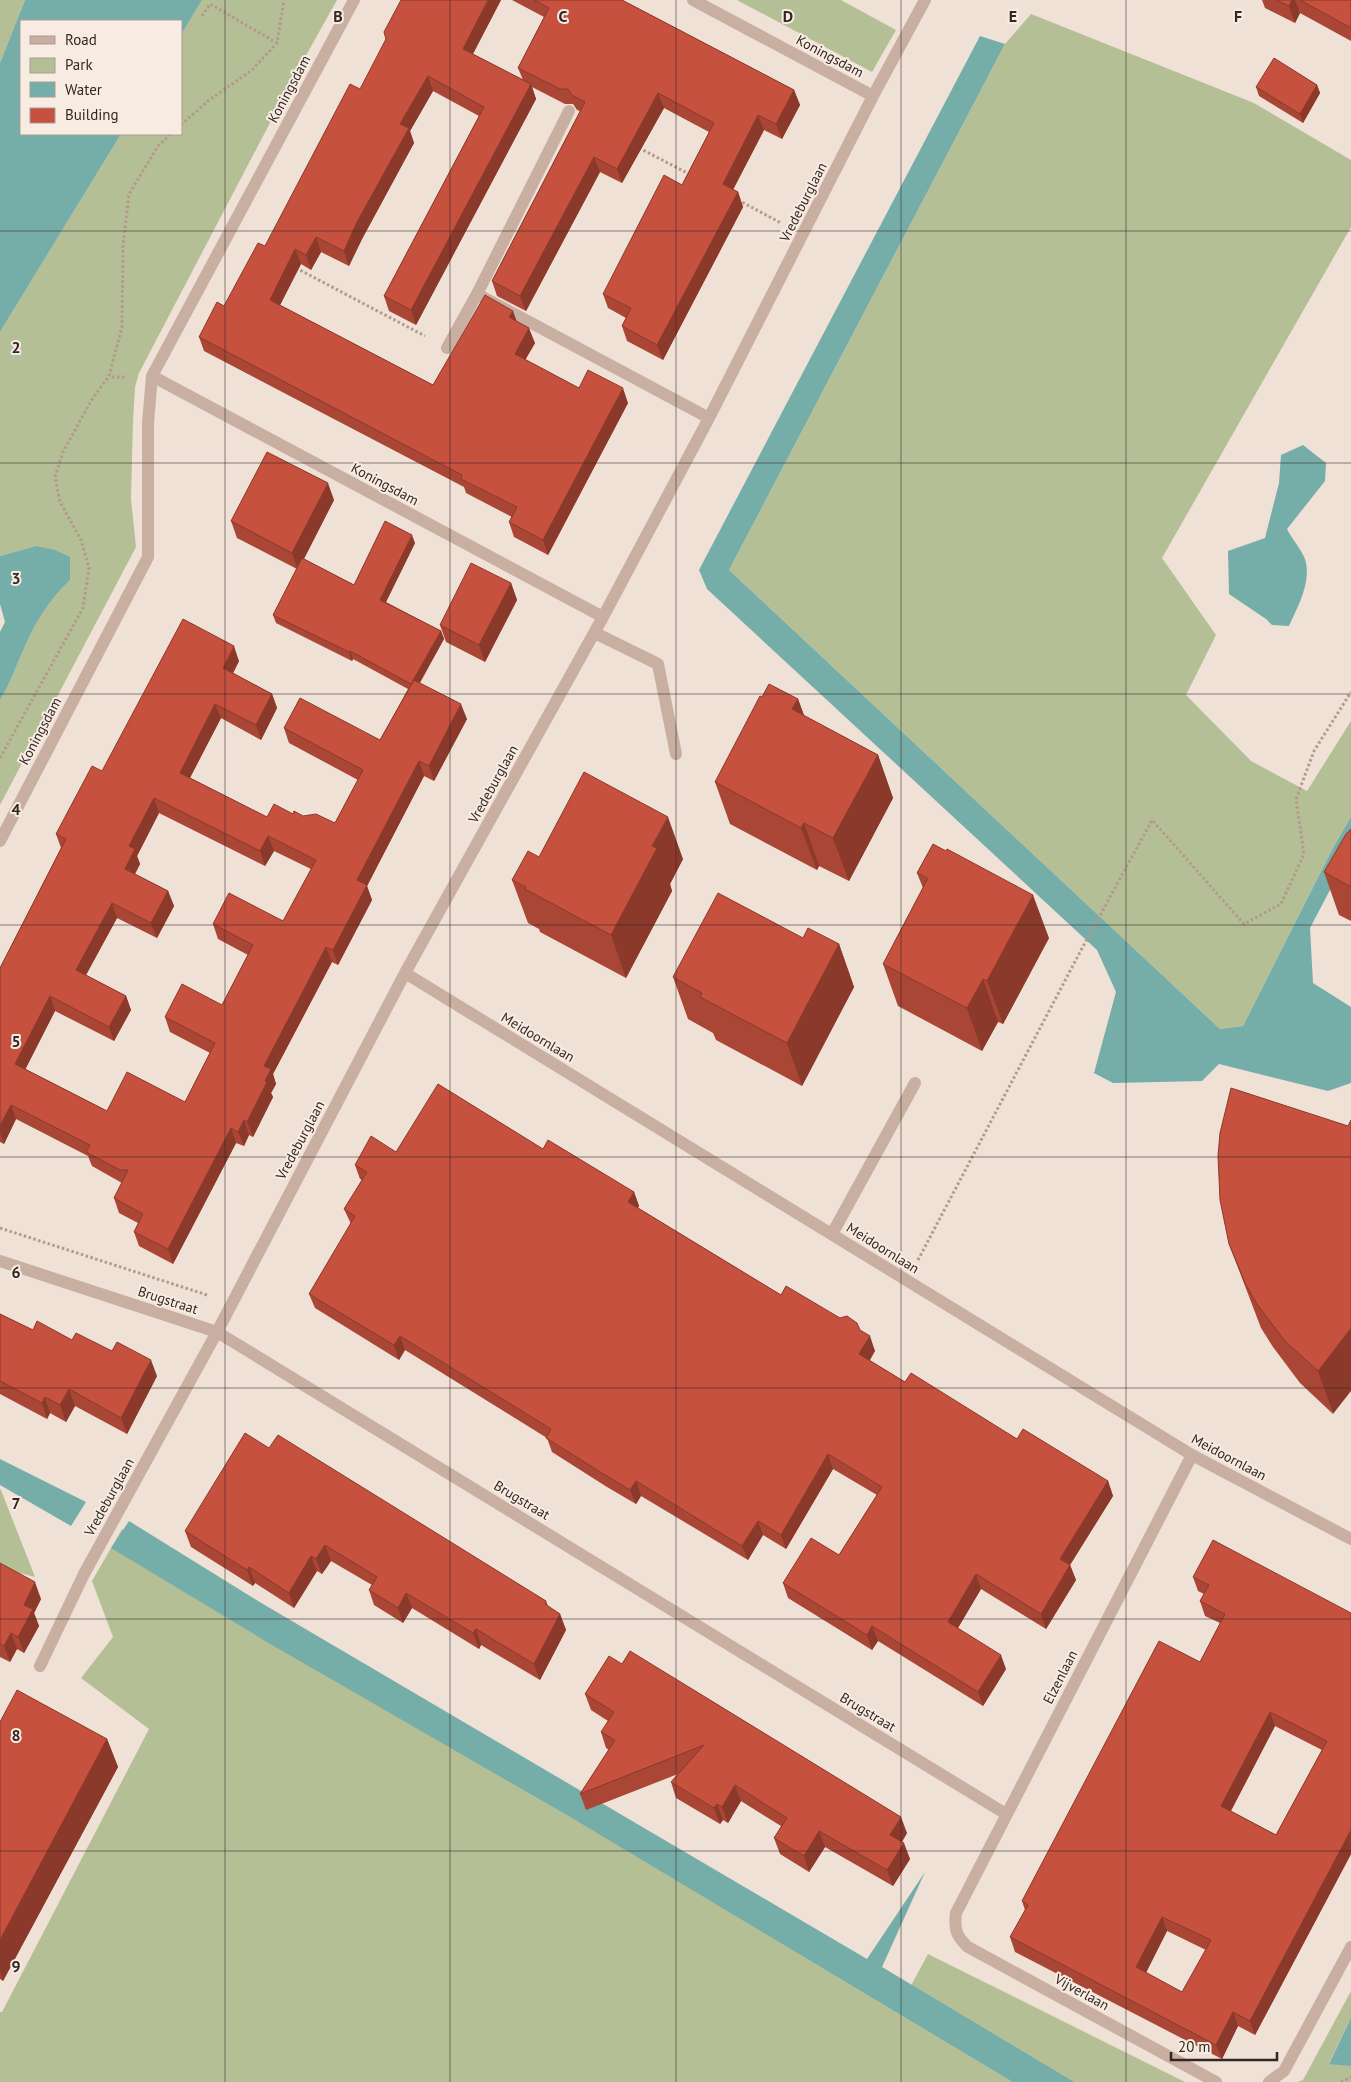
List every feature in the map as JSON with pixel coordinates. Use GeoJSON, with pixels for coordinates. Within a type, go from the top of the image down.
{"type":"FeatureCollection","features":[{"type":"Feature","properties":{"kind":"street","name":"Koningsdam"},"geometry":{"type":"LineString","coordinates":[[0,841],[148,557],[148,423],[152,376],[354,0]]}},
{"type":"Feature","properties":{"kind":"street","name":"Koningsdam"},"geometry":{"type":"LineString","coordinates":[[693,0],[874,96]]}},
{"type":"Feature","properties":{"kind":"street","name":"Vredeburglaan"},"geometry":{"type":"LineString","coordinates":[[40,1666],[84,1574],[217,1332],[405,973],[603,617],[709,418],[925,0]]}},
{"type":"Feature","properties":{"kind":"street"},"geometry":{"type":"LineString","coordinates":[[447,348],[477,294],[569,111]]}},
{"type":"Feature","properties":{"kind":"street"},"geometry":{"type":"LineString","coordinates":[[477,294],[709,418]]}},
{"type":"Feature","properties":{"kind":"street","name":"Koningsdam"},"geometry":{"type":"LineString","coordinates":[[152,376],[603,617]]}},
{"type":"Feature","properties":{"kind":"street"},"geometry":{"type":"LineString","coordinates":[[594,633],[658,664],[676,754]]}},
{"type":"Feature","properties":{"kind":"street","name":"Meidoornlaan"},"geometry":{"type":"LineString","coordinates":[[405,973],[1192,1456],[1351,1540]]}},
{"type":"Feature","properties":{"kind":"street"},"geometry":{"type":"LineString","coordinates":[[832,1234],[916,1083]]}},
{"type":"Feature","properties":{"kind":"street","name":"Brugstraat"},"geometry":{"type":"LineString","coordinates":[[0,1261],[217,1332],[1006,1814]]}},
{"type":"Feature","properties":{"kind":"street","name":"Elzenlaan"},"geometry":{"type":"LineString","coordinates":[[956,1913],[1192,1456]]}},
{"type":"Feature","properties":{"kind":"street","name":"Vijverlaan"},"geometry":{"type":"LineString","coordinates":[[956,1913],[954,1928],[958,1938],[968,1947],[1216,2082]]}},
{"type":"Feature","properties":{"kind":"street"},"geometry":{"type":"LineString","coordinates":[[1269,2082],[1284,2070],[1351,1947]]}},
{"type":"Feature","properties":{"kind":"path"},"geometry":{"type":"LineString","coordinates":[[182,124],[208,101],[252,70],[277,43],[284,0]]}},
{"type":"Feature","properties":{"kind":"path"},"geometry":{"type":"LineString","coordinates":[[202,16],[210,4],[277,43]]}},
{"type":"Feature","properties":{"kind":"path"},"geometry":{"type":"LineString","coordinates":[[0,758],[83,608],[89,568],[81,540],[60,502],[54,477],[63,452],[91,401],[109,376],[122,327],[123,246],[129,194],[158,146],[171,135]]}},
{"type":"Feature","properties":{"kind":"path"},"geometry":{"type":"LineString","coordinates":[[638,148],[700,180]]}},
{"type":"Feature","properties":{"kind":"path"},"geometry":{"type":"LineString","coordinates":[[734,198],[804,235]]}},
{"type":"Feature","properties":{"kind":"path"},"geometry":{"type":"LineString","coordinates":[[290,265],[447,348]]}},
{"type":"Feature","properties":{"kind":"path"},"geometry":{"type":"LineString","coordinates":[[907,1281],[1079,954],[1152,820],[1244,924],[1281,904],[1304,854],[1296,799],[1314,752],[1351,692]]}},
{"type":"Feature","properties":{"kind":"path"},"geometry":{"type":"LineString","coordinates":[[0,1228],[232,1303]]}},
{"type":"Feature","properties":{"kind":"path"},"geometry":{"type":"LineString","coordinates":[[1341,2082],[1351,2077]]}},
{"type":"Feature","properties":{"kind":"green space"},"geometry":{"type":"Polygon","coordinates":[[[0,0],[25,0],[0,63],[0,0]]]}},
{"type":"Feature","properties":{"kind":"green space"},"geometry":{"type":"Polygon","coordinates":[[[202,0],[337,0],[294,77],[139,373],[135,387],[131,499],[136,547],[0,805],[0,700],[37,622],[55,596],[70,580],[36,546],[0,556],[0,332],[120,135],[182,135],[182,33],[202,0]]]}},
{"type":"Feature","properties":{"kind":"green space"},"geometry":{"type":"Polygon","coordinates":[[[737,0],[841,0],[896,30],[872,72],[737,0]]]}},
{"type":"Feature","properties":{"kind":"green space"},"geometry":{"type":"Polygon","coordinates":[[[1031,14],[1254,103],[1351,160],[1351,227],[1162,558],[1216,635],[1186,695],[1251,761],[1307,791],[1351,721],[1351,817],[1334,846],[1243,1026],[1220,1029],[729,570],[1005,44],[1031,14]]]}},
{"type":"Feature","properties":{"kind":"green space"},"geometry":{"type":"Polygon","coordinates":[[[1,1490],[35,1577],[0,1568],[1,1490]]]}},
{"type":"Feature","properties":{"kind":"green space"},"geometry":{"type":"Polygon","coordinates":[[[122,1529],[906,1995],[928,1954],[1185,2082],[0,2082],[0,2012],[2,2012],[149,1729],[81,1678],[113,1637],[92,1581],[122,1529]]]}},
{"type":"Feature","properties":{"kind":"green space"},"geometry":{"type":"Polygon","coordinates":[[[1351,1991],[1351,2018],[1329,2063],[1351,2066],[1351,2082],[1297,2082],[1303,2080],[1351,1991]]]}},
{"type":"Feature","properties":{"kind":"water"},"geometry":{"type":"Polygon","coordinates":[[[25,0],[202,0],[182,33],[182,20],[20,20],[20,135],[120,135],[0,332],[0,63],[25,0]]]}},
{"type":"Feature","properties":{"kind":"water"},"geometry":{"type":"Polygon","coordinates":[[[980,36],[1005,44],[729,570],[1220,1029],[1243,1026],[1334,846],[1351,817],[1351,850],[1310,928],[1313,983],[1351,1007],[1351,1083],[1328,1091],[1219,1064],[1202,1081],[1113,1083],[1094,1073],[1116,992],[1097,950],[707,589],[699,570],[980,36]]]}},
{"type":"Feature","properties":{"kind":"water"},"geometry":{"type":"Polygon","coordinates":[[[1303,445],[1326,463],[1325,481],[1287,529],[1305,559],[1307,576],[1303,594],[1289,626],[1272,625],[1229,594],[1228,551],[1265,538],[1279,483],[1281,455],[1303,445]]]}},
{"type":"Feature","properties":{"kind":"water"},"geometry":{"type":"Polygon","coordinates":[[[36,546],[55,550],[70,557],[70,580],[55,596],[37,622],[0,700],[0,632],[5,622],[0,604],[0,556],[36,546]]]}},
{"type":"Feature","properties":{"kind":"water"},"geometry":{"type":"Polygon","coordinates":[[[0,1459],[86,1502],[71,1526],[0,1485],[0,1459]]]}},
{"type":"Feature","properties":{"kind":"water"},"geometry":{"type":"Polygon","coordinates":[[[129,1521],[263,1604],[867,1959],[925,1872],[882,1967],[1074,2082],[1013,2082],[572,1818],[272,1645],[111,1548],[129,1521]]]}},
{"type":"Feature","properties":{"kind":"water"},"geometry":{"type":"Polygon","coordinates":[[[1351,2018],[1351,2066],[1329,2064],[1351,2018]]]}},
{"type":"Feature","properties":{"kind":"building"},"geometry":{"type":"Polygon","coordinates":[[[401,0],[488,0],[463,49],[531,84],[411,310],[384,296],[484,107],[428,76],[400,124],[409,128],[356,224],[344,251],[316,237],[306,255],[295,249],[270,300],[433,385],[485,295],[513,311],[509,317],[529,328],[515,354],[579,388],[588,370],[623,388],[543,540],[509,522],[517,507],[461,479],[462,475],[199,337],[217,302],[224,306],[258,243],[265,246],[350,84],[360,89],[386,39],[384,32],[401,0]]]}},
{"type":"Feature","properties":{"kind":"building"},"geometry":{"type":"Polygon","coordinates":[[[534,0],[622,0],[794,90],[776,124],[758,115],[723,184],[738,192],[657,345],[622,326],[631,308],[603,294],[664,175],[682,185],[714,123],[658,93],[617,169],[594,157],[520,296],[492,281],[585,102],[572,95],[568,89],[560,89],[518,68],[549,8],[534,0]]]}},
{"type":"Feature","properties":{"kind":"building"},"geometry":{"type":"Polygon","coordinates":[[[1276,0],[1292,0],[1289,6],[1276,0]]]}},
{"type":"Feature","properties":{"kind":"building"},"geometry":{"type":"Polygon","coordinates":[[[1300,0],[1351,0],[1351,28],[1300,0]]]}},
{"type":"Feature","properties":{"kind":"building"},"geometry":{"type":"Polygon","coordinates":[[[1274,58],[1317,85],[1300,114],[1256,87],[1274,58]]]}},
{"type":"Feature","properties":{"kind":"building"},"geometry":{"type":"Polygon","coordinates":[[[267,452],[328,483],[292,553],[231,521],[267,452]]]}},
{"type":"Feature","properties":{"kind":"building"},"geometry":{"type":"Polygon","coordinates":[[[385,521],[412,535],[380,600],[441,631],[411,684],[350,651],[273,615],[302,558],[354,585],[385,521]]]}},
{"type":"Feature","properties":{"kind":"building"},"geometry":{"type":"Polygon","coordinates":[[[471,563],[511,583],[479,645],[440,625],[471,563]]]}},
{"type":"Feature","properties":{"kind":"building"},"geometry":{"type":"Polygon","coordinates":[[[183,619],[234,646],[223,668],[272,694],[256,725],[215,704],[180,773],[267,817],[274,804],[293,814],[294,811],[303,816],[316,814],[335,823],[363,770],[284,728],[300,698],[380,740],[414,680],[461,704],[429,766],[419,761],[357,880],[367,885],[333,950],[326,947],[264,1066],[271,1069],[265,1081],[267,1082],[247,1122],[244,1120],[238,1132],[231,1128],[168,1249],[134,1232],[143,1214],[114,1198],[128,1170],[120,1170],[86,1152],[90,1145],[11,1105],[0,1126],[0,968],[66,839],[56,834],[92,766],[102,771],[183,619]],[[154,798],[129,846],[135,849],[125,869],[168,891],[151,923],[112,903],[76,970],[126,996],[109,1027],[50,996],[15,1064],[107,1111],[127,1072],[185,1102],[215,1043],[165,1017],[182,984],[222,1005],[253,945],[213,924],[229,893],[283,921],[316,860],[268,836],[260,851],[154,798]]]}},
{"type":"Feature","properties":{"kind":"building"},"geometry":{"type":"Polygon","coordinates":[[[769,684],[798,699],[792,709],[878,755],[833,838],[804,823],[801,828],[715,782],[760,696],[762,697],[769,684]]]}},
{"type":"Feature","properties":{"kind":"building"},"geometry":{"type":"Polygon","coordinates":[[[584,772],[668,817],[652,846],[657,848],[611,935],[525,889],[526,887],[512,880],[528,851],[539,857],[584,772]]]}},
{"type":"Feature","properties":{"kind":"building"},"geometry":{"type":"Polygon","coordinates":[[[1351,829],[1351,887],[1324,872],[1346,834],[1351,829]]]}},
{"type":"Feature","properties":{"kind":"building"},"geometry":{"type":"Polygon","coordinates":[[[933,844],[946,851],[947,849],[1033,895],[987,981],[983,979],[967,1008],[883,964],[928,878],[917,873],[933,844]]]}},
{"type":"Feature","properties":{"kind":"building"},"geometry":{"type":"Polygon","coordinates":[[[718,893],[803,938],[808,928],[839,944],[787,1043],[700,997],[702,993],[673,977],[718,893]]]}},
{"type":"Feature","properties":{"kind":"building"},"geometry":{"type":"Polygon","coordinates":[[[438,1084],[543,1149],[548,1140],[634,1192],[628,1202],[781,1295],[786,1286],[840,1318],[847,1316],[857,1323],[860,1330],[870,1336],[859,1354],[905,1382],[911,1373],[1017,1439],[1023,1429],[1108,1481],[1060,1559],[1070,1565],[1041,1614],[976,1574],[948,1622],[1001,1655],[978,1692],[872,1626],[867,1635],[783,1583],[811,1538],[839,1555],[882,1487],[828,1454],[781,1535],[758,1521],[742,1546],[636,1481],[630,1490],[602,1473],[546,1438],[551,1429],[400,1336],[394,1345],[309,1294],[355,1216],[344,1209],[367,1172],[355,1165],[371,1136],[396,1152],[438,1084]]]}},
{"type":"Feature","properties":{"kind":"building"},"geometry":{"type":"Polygon","coordinates":[[[1231,1088],[1348,1126],[1351,1120],[1351,1328],[1318,1371],[1284,1340],[1257,1304],[1246,1285],[1229,1244],[1220,1200],[1218,1156],[1220,1133],[1231,1088]]]}},
{"type":"Feature","properties":{"kind":"building"},"geometry":{"type":"Polygon","coordinates":[[[0,1314],[33,1330],[37,1321],[72,1340],[76,1333],[112,1351],[117,1342],[151,1360],[121,1418],[69,1389],[60,1405],[45,1397],[42,1403],[0,1381],[0,1314]]]}},
{"type":"Feature","properties":{"kind":"building"},"geometry":{"type":"Polygon","coordinates":[[[245,1433],[269,1448],[278,1435],[546,1601],[545,1604],[560,1614],[534,1664],[476,1629],[473,1633],[406,1593],[398,1608],[369,1590],[377,1577],[325,1545],[316,1559],[311,1556],[289,1593],[249,1567],[247,1570],[185,1531],[245,1433]]]}},
{"type":"Feature","properties":{"kind":"building"},"geometry":{"type":"Polygon","coordinates":[[[1213,1540],[1351,1613],[1351,1830],[1250,2021],[1233,2012],[1216,2045],[1010,1937],[1028,1905],[1022,1901],[1159,1641],[1200,1662],[1225,1614],[1200,1601],[1209,1585],[1193,1577],[1213,1540]],[[1270,1712],[1221,1806],[1276,1835],[1327,1741],[1270,1712]],[[1162,1917],[1136,1967],[1182,1992],[1211,1940],[1162,1917]]]}},
{"type":"Feature","properties":{"kind":"building"},"geometry":{"type":"Polygon","coordinates":[[[0,1563],[35,1582],[24,1605],[33,1609],[18,1637],[11,1633],[4,1646],[0,1644],[0,1563]]]}},
{"type":"Feature","properties":{"kind":"building"},"geometry":{"type":"Polygon","coordinates":[[[630,1651],[901,1817],[890,1835],[904,1843],[887,1870],[819,1831],[804,1856],[774,1838],[787,1818],[735,1785],[722,1807],[717,1804],[714,1808],[671,1782],[704,1745],[580,1794],[615,1740],[601,1732],[614,1712],[585,1694],[609,1656],[622,1664],[630,1651]]]}},
{"type":"Feature","properties":{"kind":"building"},"geometry":{"type":"Polygon","coordinates":[[[17,1690],[107,1739],[0,1940],[0,1722],[17,1690]]]}}]}
